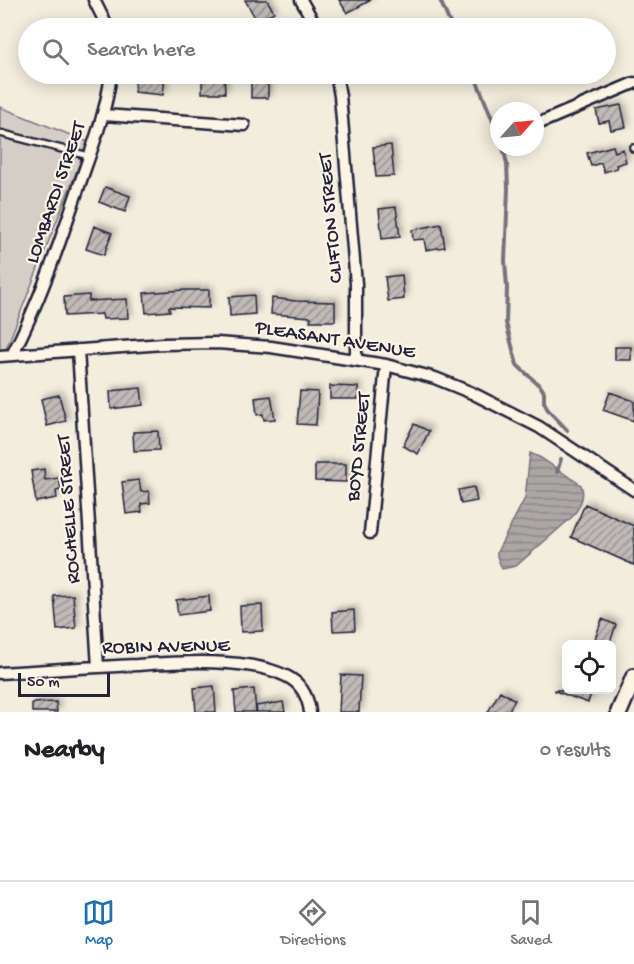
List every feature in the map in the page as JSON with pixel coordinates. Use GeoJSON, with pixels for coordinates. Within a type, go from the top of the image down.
{"type":"FeatureCollection","features":[{"type":"Feature","properties":{"kind":"main road"},"geometry":{"type":"LineString","coordinates":[[619,712],[634,677]]}},
{"type":"Feature","properties":{"kind":"street"},"geometry":{"type":"LineString","coordinates":[[94,0],[103,18]]}},
{"type":"Feature","properties":{"kind":"street"},"geometry":{"type":"LineString","coordinates":[[301,0],[311,18]]}},
{"type":"Feature","properties":{"kind":"street"},"geometry":{"type":"LineString","coordinates":[[544,121],[634,83]]}},
{"type":"Feature","properties":{"kind":"street","name":"LOMBARDI STREET"},"geometry":{"type":"LineString","coordinates":[[12,355],[27,326],[53,260],[104,115],[109,84]]}},
{"type":"Feature","properties":{"kind":"street","name":"CLIFTON STREET"},"geometry":{"type":"LineString","coordinates":[[338,84],[356,284],[357,360]]}},
{"type":"Feature","properties":{"kind":"street"},"geometry":{"type":"LineString","coordinates":[[104,115],[244,125]]}},
{"type":"Feature","properties":{"kind":"street","name":"PLEASANT AVENUE"},"geometry":{"type":"LineString","coordinates":[[0,356],[217,343],[271,347],[386,365],[435,378],[472,393],[522,418],[557,438],[634,490]]}},
{"type":"Feature","properties":{"kind":"street","name":"ROCHELLE STREET"},"geometry":{"type":"LineString","coordinates":[[78,350],[98,667]]}},
{"type":"Feature","properties":{"kind":"street","name":"BOYD STREET"},"geometry":{"type":"LineString","coordinates":[[370,533],[386,365]]}},
{"type":"Feature","properties":{"kind":"street","name":"ROBIN AVENUE"},"geometry":{"type":"LineString","coordinates":[[0,673],[189,662],[228,663],[268,670],[286,676],[296,682],[303,691],[310,712]]}},
{"type":"Feature","properties":{"kind":"lane"},"geometry":{"type":"LineString","coordinates":[[0,133],[89,156]]}},
{"type":"Feature","properties":{"kind":"shaded area"},"geometry":{"type":"Polygon","coordinates":[[[0,107],[88,142],[6,349],[0,350],[0,107]]]}},
{"type":"Feature","properties":{"kind":"shaded area"},"geometry":{"type":"Polygon","coordinates":[[[530,453],[581,485],[582,498],[571,518],[516,566],[502,569],[497,552],[525,498],[530,453]]]}},
{"type":"Feature","properties":{"kind":"building"},"geometry":{"type":"Polygon","coordinates":[[[245,0],[267,0],[274,12],[263,18],[255,18],[245,0]]]}},
{"type":"Feature","properties":{"kind":"building"},"geometry":{"type":"Polygon","coordinates":[[[339,0],[371,0],[347,13],[339,0]]]}},
{"type":"Feature","properties":{"kind":"building"},"geometry":{"type":"Polygon","coordinates":[[[135,84],[164,84],[163,95],[134,92],[135,84]]]}},
{"type":"Feature","properties":{"kind":"building"},"geometry":{"type":"Polygon","coordinates":[[[202,84],[225,84],[225,93],[202,93],[202,84]]]}},
{"type":"Feature","properties":{"kind":"building"},"geometry":{"type":"Polygon","coordinates":[[[251,84],[268,84],[268,98],[251,98],[251,84]]]}},
{"type":"Feature","properties":{"kind":"building"},"geometry":{"type":"Polygon","coordinates":[[[621,105],[626,127],[611,130],[609,121],[599,123],[596,110],[621,105]]]}},
{"type":"Feature","properties":{"kind":"building"},"geometry":{"type":"Polygon","coordinates":[[[391,145],[394,176],[376,177],[373,147],[391,145]]]}},
{"type":"Feature","properties":{"kind":"building"},"geometry":{"type":"Polygon","coordinates":[[[613,146],[615,152],[623,149],[626,162],[604,172],[601,163],[591,166],[587,153],[613,146]]]}},
{"type":"Feature","properties":{"kind":"building"},"geometry":{"type":"Polygon","coordinates":[[[105,187],[130,196],[125,212],[99,202],[105,187]]]}},
{"type":"Feature","properties":{"kind":"building"},"geometry":{"type":"Polygon","coordinates":[[[396,207],[400,237],[382,239],[379,209],[396,207]]]}},
{"type":"Feature","properties":{"kind":"building"},"geometry":{"type":"Polygon","coordinates":[[[441,224],[445,247],[426,250],[424,239],[413,240],[412,230],[441,224]]]}},
{"type":"Feature","properties":{"kind":"building"},"geometry":{"type":"Polygon","coordinates":[[[94,226],[112,233],[104,255],[86,249],[94,226]]]}},
{"type":"Feature","properties":{"kind":"building"},"geometry":{"type":"Polygon","coordinates":[[[402,275],[404,299],[388,301],[385,277],[402,275]]]}},
{"type":"Feature","properties":{"kind":"building"},"geometry":{"type":"Polygon","coordinates":[[[209,290],[209,308],[169,307],[170,311],[146,313],[144,293],[209,290]]]}},
{"type":"Feature","properties":{"kind":"building"},"geometry":{"type":"Polygon","coordinates":[[[89,295],[89,301],[127,299],[128,318],[103,319],[102,314],[65,316],[64,297],[89,295]]]}},
{"type":"Feature","properties":{"kind":"building"},"geometry":{"type":"Polygon","coordinates":[[[254,295],[255,314],[230,316],[229,297],[254,295]]]}},
{"type":"Feature","properties":{"kind":"building"},"geometry":{"type":"Polygon","coordinates":[[[272,298],[335,302],[335,321],[310,321],[311,317],[271,314],[272,298]]]}},
{"type":"Feature","properties":{"kind":"building"},"geometry":{"type":"Polygon","coordinates":[[[615,347],[631,347],[631,360],[615,360],[615,347]]]}},
{"type":"Feature","properties":{"kind":"building"},"geometry":{"type":"Polygon","coordinates":[[[330,386],[358,387],[358,399],[330,399],[330,386]]]}},
{"type":"Feature","properties":{"kind":"building"},"geometry":{"type":"Polygon","coordinates":[[[141,388],[143,405],[111,409],[110,391],[141,388]]]}},
{"type":"Feature","properties":{"kind":"building"},"geometry":{"type":"Polygon","coordinates":[[[300,391],[318,392],[316,425],[297,424],[300,391]]]}},
{"type":"Feature","properties":{"kind":"building"},"geometry":{"type":"Polygon","coordinates":[[[610,392],[634,401],[634,421],[603,410],[610,392]]]}},
{"type":"Feature","properties":{"kind":"building"},"geometry":{"type":"Polygon","coordinates":[[[59,395],[66,421],[47,426],[41,399],[59,395]]]}},
{"type":"Feature","properties":{"kind":"building"},"geometry":{"type":"Polygon","coordinates":[[[271,396],[275,419],[264,420],[263,414],[257,415],[255,398],[271,396]]]}},
{"type":"Feature","properties":{"kind":"building"},"geometry":{"type":"Polygon","coordinates":[[[414,424],[429,431],[418,454],[403,446],[414,424]]]}},
{"type":"Feature","properties":{"kind":"building"},"geometry":{"type":"Polygon","coordinates":[[[158,431],[159,450],[134,451],[133,432],[158,431]]]}},
{"type":"Feature","properties":{"kind":"building"},"geometry":{"type":"Polygon","coordinates":[[[315,464],[346,464],[346,482],[315,481],[315,464]]]}},
{"type":"Feature","properties":{"kind":"building"},"geometry":{"type":"Polygon","coordinates":[[[44,469],[45,480],[59,478],[61,490],[56,491],[57,498],[36,502],[31,471],[44,469]]]}},
{"type":"Feature","properties":{"kind":"building"},"geometry":{"type":"Polygon","coordinates":[[[139,480],[141,492],[149,491],[150,503],[141,504],[142,512],[126,514],[122,482],[139,480]]]}},
{"type":"Feature","properties":{"kind":"building"},"geometry":{"type":"Polygon","coordinates":[[[474,487],[477,501],[461,504],[458,490],[474,487]]]}},
{"type":"Feature","properties":{"kind":"building"},"geometry":{"type":"Polygon","coordinates":[[[585,504],[634,526],[634,565],[571,537],[585,504]]]}},
{"type":"Feature","properties":{"kind":"building"},"geometry":{"type":"Polygon","coordinates":[[[73,595],[76,628],[57,630],[54,596],[73,595]]]}},
{"type":"Feature","properties":{"kind":"building"},"geometry":{"type":"Polygon","coordinates":[[[209,596],[210,611],[178,615],[176,600],[209,596]]]}},
{"type":"Feature","properties":{"kind":"building"},"geometry":{"type":"Polygon","coordinates":[[[262,605],[263,631],[241,632],[240,606],[262,605]]]}},
{"type":"Feature","properties":{"kind":"building"},"geometry":{"type":"Polygon","coordinates":[[[354,610],[355,630],[333,631],[332,612],[354,610]]]}},
{"type":"Feature","properties":{"kind":"building"},"geometry":{"type":"Polygon","coordinates":[[[602,619],[616,625],[611,640],[595,640],[602,619]]]}},
{"type":"Feature","properties":{"kind":"building"},"geometry":{"type":"Polygon","coordinates":[[[341,675],[361,676],[359,712],[339,712],[341,675]]]}},
{"type":"Feature","properties":{"kind":"building"},"geometry":{"type":"Polygon","coordinates":[[[214,686],[216,712],[196,712],[194,688],[214,686]]]}},
{"type":"Feature","properties":{"kind":"building"},"geometry":{"type":"Polygon","coordinates":[[[254,689],[256,712],[236,712],[234,691],[254,689]]]}},
{"type":"Feature","properties":{"kind":"building"},"geometry":{"type":"Polygon","coordinates":[[[500,691],[515,700],[508,712],[488,712],[500,691]]]}},
{"type":"Feature","properties":{"kind":"building"},"geometry":{"type":"Polygon","coordinates":[[[563,694],[591,694],[588,703],[563,694]]]}},
{"type":"Feature","properties":{"kind":"building"},"geometry":{"type":"Polygon","coordinates":[[[56,702],[57,712],[32,712],[32,703],[56,702]]]}},
{"type":"Feature","properties":{"kind":"building"},"geometry":{"type":"Polygon","coordinates":[[[283,702],[285,712],[257,712],[256,706],[283,702]]]}},
{"type":"Feature","properties":{"kind":"waterway"},"geometry":{"type":"LineString","coordinates":[[440,0],[448,18]]}},
{"type":"Feature","properties":{"kind":"waterway"},"geometry":{"type":"LineString","coordinates":[[478,84],[490,114]]}},
{"type":"Feature","properties":{"kind":"waterway"},"geometry":{"type":"LineString","coordinates":[[505,156],[508,189],[505,261],[506,323],[517,365],[541,387],[548,410],[567,430]]}},
{"type":"Feature","properties":{"kind":"waterway"},"geometry":{"type":"LineString","coordinates":[[557,472],[561,459]]}}]}
